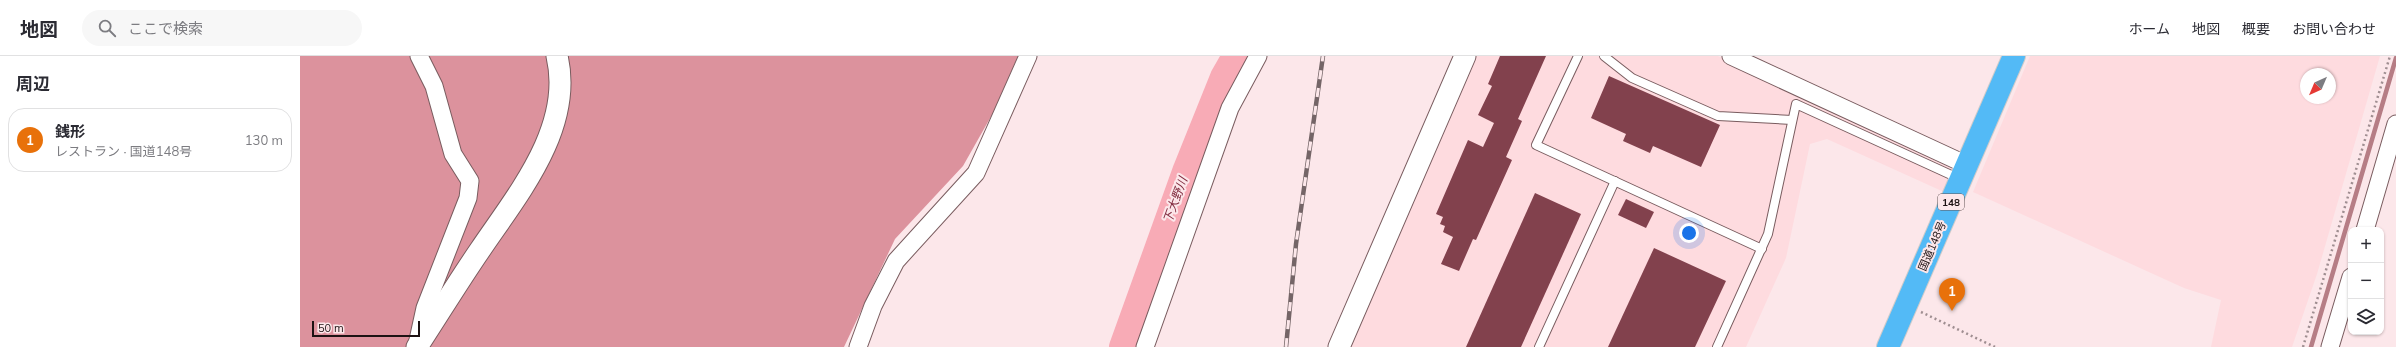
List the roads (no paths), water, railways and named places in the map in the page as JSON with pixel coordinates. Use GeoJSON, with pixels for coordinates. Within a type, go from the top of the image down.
{"type":"FeatureCollection","features":[{"type":"Feature","properties":{"kind":"highway","name":"国道148号"},"geometry":{"type":"LineString","coordinates":[[1888,347],[2014,56]]}},
{"type":"Feature","properties":{"kind":"street"},"geometry":{"type":"LineString","coordinates":[[417,347],[425,308],[468,198],[470,182],[453,154],[434,86],[420,56]]}},
{"type":"Feature","properties":{"kind":"street"},"geometry":{"type":"LineString","coordinates":[[417,347],[519,192],[547,141],[556,114],[559,90],[557,56]]}},
{"type":"Feature","properties":{"kind":"street"},"geometry":{"type":"LineString","coordinates":[[858,347],[873,306],[896,261],[976,173],[1028,56]]}},
{"type":"Feature","properties":{"kind":"street"},"geometry":{"type":"LineString","coordinates":[[1145,347],[1230,108],[1258,56]]}},
{"type":"Feature","properties":{"kind":"street"},"geometry":{"type":"LineString","coordinates":[[1339,347],[1465,56]]}},
{"type":"Feature","properties":{"kind":"street"},"geometry":{"type":"LineString","coordinates":[[1734,57],[1964,172]]}},
{"type":"Feature","properties":{"kind":"street"},"geometry":{"type":"LineString","coordinates":[[2366,227],[2396,124]]}},
{"type":"Feature","properties":{"kind":"street"},"geometry":{"type":"LineString","coordinates":[[2330,347],[2348,287]]}},
{"type":"Feature","properties":{"kind":"lane"},"geometry":{"type":"LineString","coordinates":[[1578,56],[1536,145],[1762,249]]}},
{"type":"Feature","properties":{"kind":"lane"},"geometry":{"type":"LineString","coordinates":[[1604,56],[1632,78],[1718,116],[1792,120]]}},
{"type":"Feature","properties":{"kind":"lane"},"geometry":{"type":"LineString","coordinates":[[1717,347],[1768,234],[1796,104],[1964,172]]}},
{"type":"Feature","properties":{"kind":"lane"},"geometry":{"type":"LineString","coordinates":[[1539,347],[1615,181]]}},
{"type":"Feature","properties":{"kind":"waterway","name":"下大野川"},"geometry":{"type":"LineString","coordinates":[[1122,347],[1186,169],[1223,77],[1235,56]]}},
{"type":"Feature","properties":{"kind":"waterway"},"geometry":{"type":"LineString","coordinates":[[2311,347],[2396,58]]}},
{"type":"Feature","properties":{"kind":"railway"},"geometry":{"type":"LineString","coordinates":[[1286,347],[1296,244],[1323,56]]}},
{"type":"Feature","properties":{"kind":"place","name":"銭形"},"geometry":{"type":"Point","coordinates":[1952,311]}}]}
